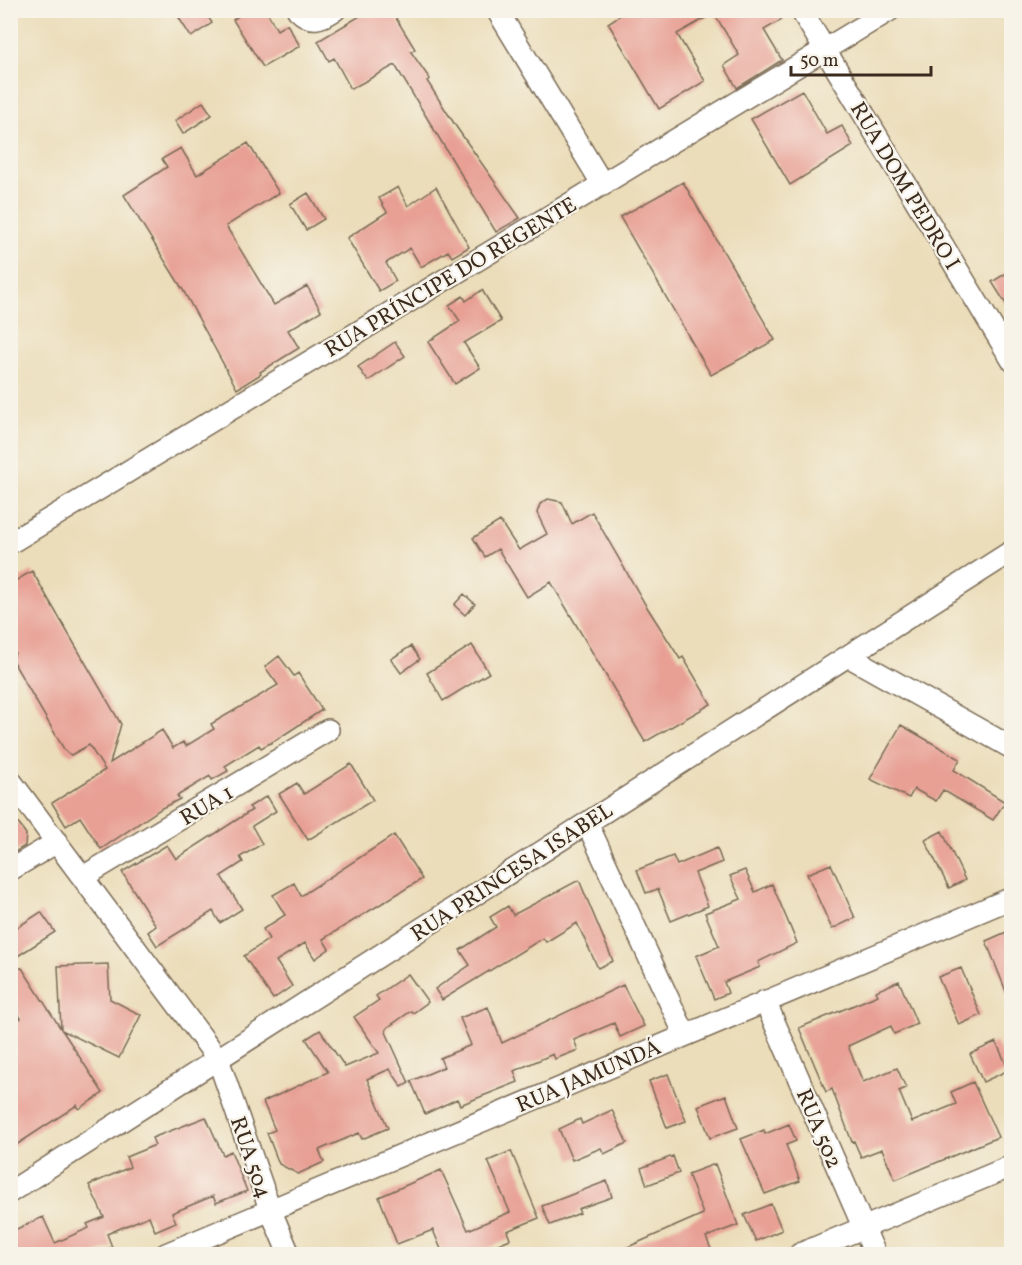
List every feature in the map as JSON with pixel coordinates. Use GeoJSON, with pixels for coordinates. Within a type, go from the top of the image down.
{"type":"FeatureCollection","features":[{"type":"Feature","properties":{"kind":"street"},"geometry":{"type":"LineString","coordinates":[[298,10],[309,19],[316,20],[335,10]]}},
{"type":"Feature","properties":{"kind":"street"},"geometry":{"type":"LineString","coordinates":[[497,10],[603,185]]}},
{"type":"Feature","properties":{"kind":"street","name":"RUA DOM PEDRO I"},"geometry":{"type":"LineString","coordinates":[[801,10],[1011,360]]}},
{"type":"Feature","properties":{"kind":"street","name":"RUA PRÍNCIPE DO REGENTE"},"geometry":{"type":"LineString","coordinates":[[10,543],[890,10]]}},
{"type":"Feature","properties":{"kind":"street","name":"RUA PRINCESA ISABEL"},"geometry":{"type":"LineString","coordinates":[[10,1192],[1011,551]]}},
{"type":"Feature","properties":{"kind":"street"},"geometry":{"type":"LineString","coordinates":[[848,657],[1011,748]]}},
{"type":"Feature","properties":{"kind":"street","name":"RUA 1"},"geometry":{"type":"LineString","coordinates":[[83,877],[328,730]]}},
{"type":"Feature","properties":{"kind":"street","name":"RUA 504"},"geometry":{"type":"LineString","coordinates":[[10,780],[218,1059],[270,1209],[289,1254]]}},
{"type":"Feature","properties":{"kind":"street"},"geometry":{"type":"LineString","coordinates":[[587,823],[685,1035]]}},
{"type":"Feature","properties":{"kind":"street"},"geometry":{"type":"LineString","coordinates":[[10,870],[57,842]]}},
{"type":"Feature","properties":{"kind":"street","name":"RUA JAMUNDÁ"},"geometry":{"type":"LineString","coordinates":[[166,1254],[1011,898]]}},
{"type":"Feature","properties":{"kind":"street","name":"RUA 502"},"geometry":{"type":"LineString","coordinates":[[765,1001],[875,1254]]}},
{"type":"Feature","properties":{"kind":"street"},"geometry":{"type":"LineString","coordinates":[[800,1254],[1011,1166]]}},
{"type":"Feature","properties":{"kind":"building"},"geometry":{"type":"Polygon","coordinates":[[[174,10],[204,10],[212,23],[191,37],[174,10]]]}},
{"type":"Feature","properties":{"kind":"building"},"geometry":{"type":"Polygon","coordinates":[[[247,10],[266,10],[277,30],[287,24],[300,46],[263,67],[233,20],[247,10]]]}},
{"type":"Feature","properties":{"kind":"building"},"geometry":{"type":"Polygon","coordinates":[[[370,10],[391,10],[415,49],[411,52],[430,79],[427,81],[520,218],[496,232],[395,65],[351,89],[334,58],[329,61],[318,41],[370,10]]]}},
{"type":"Feature","properties":{"kind":"building"},"geometry":{"type":"Polygon","coordinates":[[[628,10],[776,10],[781,20],[764,30],[782,60],[737,88],[724,65],[739,55],[714,13],[677,34],[705,81],[659,109],[608,23],[628,10]]]}},
{"type":"Feature","properties":{"kind":"building"},"geometry":{"type":"Polygon","coordinates":[[[802,90],[827,134],[842,126],[853,146],[790,185],[751,119],[802,90]]]}},
{"type":"Feature","properties":{"kind":"building"},"geometry":{"type":"Polygon","coordinates":[[[203,102],[212,115],[183,134],[175,121],[203,102]]]}},
{"type":"Feature","properties":{"kind":"building"},"geometry":{"type":"Polygon","coordinates":[[[248,143],[279,193],[226,226],[274,305],[307,286],[321,311],[288,330],[299,348],[237,389],[183,290],[124,195],[167,167],[162,159],[181,148],[197,175],[248,143]]]}},
{"type":"Feature","properties":{"kind":"building"},"geometry":{"type":"Polygon","coordinates":[[[683,182],[775,340],[711,375],[620,217],[683,182]]]}},
{"type":"Feature","properties":{"kind":"building"},"geometry":{"type":"Polygon","coordinates":[[[398,187],[408,206],[436,187],[469,247],[452,257],[448,251],[421,267],[410,248],[386,263],[396,281],[379,291],[347,238],[387,212],[379,198],[398,187]]]}},
{"type":"Feature","properties":{"kind":"building"},"geometry":{"type":"Polygon","coordinates":[[[308,193],[324,219],[306,230],[290,204],[308,193]]]}},
{"type":"Feature","properties":{"kind":"building"},"geometry":{"type":"Polygon","coordinates":[[[1011,270],[1011,312],[992,282],[1011,270]]]}},
{"type":"Feature","properties":{"kind":"building"},"geometry":{"type":"Polygon","coordinates":[[[482,290],[501,321],[464,343],[480,368],[455,384],[428,342],[460,321],[449,305],[463,296],[466,301],[482,290]]]}},
{"type":"Feature","properties":{"kind":"building"},"geometry":{"type":"Polygon","coordinates":[[[395,342],[405,356],[368,381],[358,367],[395,342]]]}},
{"type":"Feature","properties":{"kind":"building"},"geometry":{"type":"Polygon","coordinates":[[[548,499],[562,502],[572,524],[592,512],[645,604],[680,659],[683,657],[711,704],[645,742],[551,582],[527,597],[498,549],[485,557],[473,538],[500,521],[519,550],[547,534],[537,513],[540,504],[548,499]]]}},
{"type":"Feature","properties":{"kind":"building"},"geometry":{"type":"Polygon","coordinates":[[[32,571],[121,724],[110,763],[162,730],[173,748],[183,742],[186,746],[214,729],[211,724],[278,685],[265,667],[279,656],[294,676],[298,673],[322,710],[276,740],[261,748],[259,745],[225,766],[228,771],[212,780],[210,776],[177,796],[180,799],[162,808],[101,849],[80,817],[66,826],[52,803],[105,770],[89,745],[71,755],[65,751],[12,660],[15,653],[10,650],[10,584],[32,571]]]}},
{"type":"Feature","properties":{"kind":"building"},"geometry":{"type":"Polygon","coordinates":[[[464,594],[475,604],[465,615],[454,605],[464,594]]]}},
{"type":"Feature","properties":{"kind":"building"},"geometry":{"type":"Polygon","coordinates":[[[472,645],[489,673],[443,701],[427,673],[472,645]]]}},
{"type":"Feature","properties":{"kind":"building"},"geometry":{"type":"Polygon","coordinates":[[[411,646],[420,659],[401,673],[391,659],[411,646]]]}},
{"type":"Feature","properties":{"kind":"building"},"geometry":{"type":"Polygon","coordinates":[[[901,725],[960,759],[954,770],[1005,802],[993,820],[943,790],[936,801],[914,789],[909,798],[870,779],[901,725]]]}},
{"type":"Feature","properties":{"kind":"building"},"geometry":{"type":"Polygon","coordinates":[[[351,764],[373,800],[308,840],[279,794],[297,783],[304,794],[351,764]]]}},
{"type":"Feature","properties":{"kind":"building"},"geometry":{"type":"Polygon","coordinates":[[[267,796],[276,811],[252,826],[262,844],[240,857],[243,862],[221,876],[242,909],[220,923],[213,911],[157,946],[148,932],[156,926],[122,872],[167,845],[176,859],[252,810],[249,807],[267,796]]]}},
{"type":"Feature","properties":{"kind":"building"},"geometry":{"type":"Polygon","coordinates":[[[10,812],[26,834],[25,846],[10,855],[10,812]]]}},
{"type":"Feature","properties":{"kind":"building"},"geometry":{"type":"Polygon","coordinates":[[[942,831],[965,880],[949,888],[925,840],[942,831]]]}},
{"type":"Feature","properties":{"kind":"building"},"geometry":{"type":"Polygon","coordinates":[[[394,835],[422,879],[323,939],[329,949],[315,959],[305,943],[276,961],[292,986],[273,999],[244,956],[269,939],[263,929],[285,915],[273,895],[294,883],[301,896],[394,835]]]}},
{"type":"Feature","properties":{"kind":"building"},"geometry":{"type":"Polygon","coordinates":[[[717,848],[722,862],[695,873],[708,906],[671,921],[658,889],[646,893],[637,870],[673,856],[677,865],[717,848]]]}},
{"type":"Feature","properties":{"kind":"building"},"geometry":{"type":"Polygon","coordinates":[[[831,864],[855,918],[832,929],[807,874],[831,864]]]}},
{"type":"Feature","properties":{"kind":"building"},"geometry":{"type":"Polygon","coordinates":[[[745,870],[755,892],[772,884],[797,943],[758,962],[760,967],[724,982],[728,993],[714,999],[696,956],[719,946],[705,913],[741,899],[730,876],[745,870]]]}},
{"type":"Feature","properties":{"kind":"building"},"geometry":{"type":"Polygon","coordinates":[[[579,880],[613,961],[598,968],[577,923],[546,942],[543,938],[442,1000],[435,989],[470,965],[460,950],[496,927],[490,917],[508,906],[513,915],[579,880]]]}},
{"type":"Feature","properties":{"kind":"building"},"geometry":{"type":"Polygon","coordinates":[[[41,912],[55,932],[10,961],[10,932],[41,912]]]}},
{"type":"Feature","properties":{"kind":"building"},"geometry":{"type":"Polygon","coordinates":[[[1011,930],[1011,1004],[986,941],[1011,930]]]}},
{"type":"Feature","properties":{"kind":"building"},"geometry":{"type":"Polygon","coordinates":[[[108,964],[110,999],[141,1015],[119,1058],[62,1030],[103,1093],[79,1109],[77,1105],[10,1149],[10,1025],[21,1018],[10,1002],[10,969],[22,968],[61,1029],[58,966],[108,964]]]}},
{"type":"Feature","properties":{"kind":"building"},"geometry":{"type":"Polygon","coordinates":[[[961,968],[981,1015],[959,1025],[938,977],[961,968]]]}},
{"type":"Feature","properties":{"kind":"building"},"geometry":{"type":"Polygon","coordinates":[[[408,974],[428,1002],[387,1028],[386,1032],[409,1083],[402,1087],[390,1069],[367,1079],[388,1128],[362,1139],[359,1133],[319,1150],[324,1162],[298,1174],[279,1164],[267,1133],[275,1130],[263,1102],[328,1072],[306,1039],[320,1030],[345,1067],[379,1053],[354,1017],[379,1000],[376,996],[408,974]]]}},
{"type":"Feature","properties":{"kind":"building"},"geometry":{"type":"Polygon","coordinates":[[[899,981],[917,1024],[894,1034],[891,1026],[848,1046],[863,1082],[897,1068],[906,1088],[899,1091],[912,1122],[956,1104],[951,1092],[973,1082],[998,1137],[895,1180],[882,1149],[861,1157],[854,1141],[852,1142],[832,1089],[826,1092],[799,1028],[878,995],[876,991],[899,981]]]}},
{"type":"Feature","properties":{"kind":"building"},"geometry":{"type":"Polygon","coordinates":[[[623,985],[644,1026],[620,1037],[614,1023],[574,1040],[578,1050],[555,1059],[553,1054],[514,1071],[518,1082],[460,1105],[457,1099],[425,1114],[411,1081],[444,1067],[440,1058],[471,1045],[460,1018],[488,1007],[502,1043],[623,985]]]}},
{"type":"Feature","properties":{"kind":"building"},"geometry":{"type":"Polygon","coordinates":[[[996,1042],[1009,1070],[983,1082],[970,1054],[996,1042]]]}},
{"type":"Feature","properties":{"kind":"building"},"geometry":{"type":"Polygon","coordinates":[[[668,1074],[686,1121],[667,1128],[649,1081],[668,1074]]]}},
{"type":"Feature","properties":{"kind":"building"},"geometry":{"type":"Polygon","coordinates":[[[726,1095],[738,1128],[710,1138],[698,1106],[726,1095]]]}},
{"type":"Feature","properties":{"kind":"building"},"geometry":{"type":"Polygon","coordinates":[[[612,1110],[627,1143],[604,1154],[601,1148],[572,1160],[559,1129],[580,1119],[582,1124],[612,1110]]]}},
{"type":"Feature","properties":{"kind":"building"},"geometry":{"type":"Polygon","coordinates":[[[206,1117],[223,1155],[231,1151],[247,1191],[216,1203],[213,1196],[172,1213],[176,1222],[155,1231],[149,1216],[107,1234],[112,1247],[93,1254],[10,1254],[10,1232],[43,1217],[55,1243],[89,1228],[87,1224],[104,1217],[89,1185],[130,1167],[126,1157],[155,1145],[152,1138],[206,1117]]]}},
{"type":"Feature","properties":{"kind":"building"},"geometry":{"type":"Polygon","coordinates":[[[789,1124],[796,1141],[786,1145],[800,1181],[765,1194],[741,1139],[764,1130],[765,1134],[789,1124]]]}},
{"type":"Feature","properties":{"kind":"building"},"geometry":{"type":"Polygon","coordinates":[[[511,1151],[539,1218],[507,1231],[510,1239],[475,1254],[443,1254],[433,1230],[397,1244],[379,1197],[441,1170],[468,1230],[510,1212],[488,1161],[511,1151]]]}},
{"type":"Feature","properties":{"kind":"building"},"geometry":{"type":"Polygon","coordinates":[[[673,1156],[679,1173],[647,1185],[641,1168],[673,1156]]]}},
{"type":"Feature","properties":{"kind":"building"},"geometry":{"type":"Polygon","coordinates":[[[715,1164],[738,1225],[706,1237],[713,1254],[612,1254],[703,1214],[688,1174],[715,1164]]]}},
{"type":"Feature","properties":{"kind":"building"},"geometry":{"type":"Polygon","coordinates":[[[607,1181],[612,1197],[578,1209],[580,1213],[550,1225],[542,1206],[607,1181]]]}},
{"type":"Feature","properties":{"kind":"building"},"geometry":{"type":"Polygon","coordinates":[[[771,1204],[782,1230],[756,1241],[744,1215],[771,1204]]]}}]}
